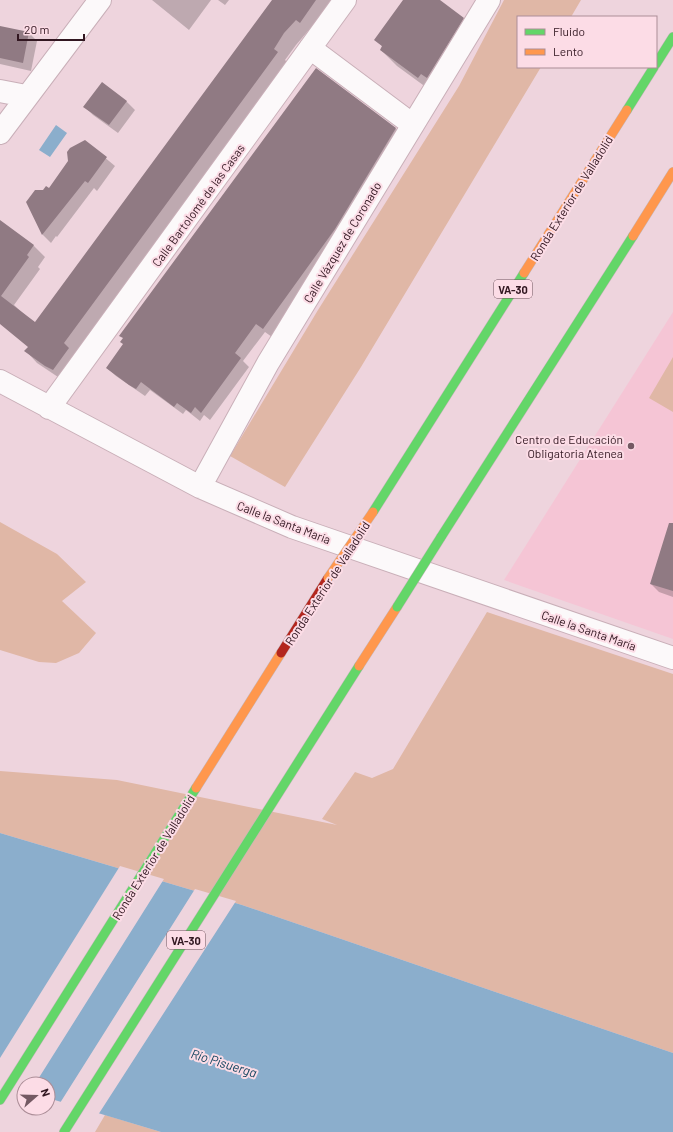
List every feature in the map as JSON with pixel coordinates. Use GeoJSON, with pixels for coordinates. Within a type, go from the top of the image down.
{"type":"FeatureCollection","features":[{"type":"Feature","properties":{"kind":"highway"},"geometry":{"type":"LineString","coordinates":[[657,62],[673,37]]}},
{"type":"Feature","properties":{"kind":"highway","name":"Ronda Exterior de Valladolid"},"geometry":{"type":"LineString","coordinates":[[0,1100],[328,578],[373,512],[653,68]]}},
{"type":"Feature","properties":{"kind":"highway","name":"VA-30"},"geometry":{"type":"LineString","coordinates":[[64,1132],[673,172]]}},
{"type":"Feature","properties":{"kind":"street"},"geometry":{"type":"LineString","coordinates":[[0,133],[26,96],[100,0]]}},
{"type":"Feature","properties":{"kind":"street","name":"Calle Bartolomé de las Casas"},"geometry":{"type":"LineString","coordinates":[[49,408],[345,0]]}},
{"type":"Feature","properties":{"kind":"street","name":"Calle Vázquez de Coronado"},"geometry":{"type":"LineString","coordinates":[[200,487],[268,363],[489,0]]}},
{"type":"Feature","properties":{"kind":"street"},"geometry":{"type":"LineString","coordinates":[[310,48],[413,125]]}},
{"type":"Feature","properties":{"kind":"street"},"geometry":{"type":"LineString","coordinates":[[0,91],[26,96]]}},
{"type":"Feature","properties":{"kind":"street","name":"Calle la Santa María"},"geometry":{"type":"LineString","coordinates":[[0,381],[200,487],[292,527],[673,658]]}},
{"type":"Feature","properties":{"kind":"shaded area"},"geometry":{"type":"Polygon","coordinates":[[[504,0],[581,0],[572,16],[517,16],[517,68],[540,68],[361,367],[285,487],[230,456],[318,310],[459,86],[504,0]]]}},
{"type":"Feature","properties":{"kind":"shaded area","name":"Centro de Educación Obligatoria Atenea"},"geometry":{"type":"Polygon","coordinates":[[[673,312],[673,639],[504,580],[673,312]]]}},
{"type":"Feature","properties":{"kind":"shaded area"},"geometry":{"type":"Polygon","coordinates":[[[673,357],[673,412],[649,398],[673,357]]]}},
{"type":"Feature","properties":{"kind":"shaded area"},"geometry":{"type":"Polygon","coordinates":[[[0,522],[57,554],[86,582],[62,601],[96,633],[79,653],[56,663],[39,662],[0,650],[0,522]]]}},
{"type":"Feature","properties":{"kind":"shaded area"},"geometry":{"type":"Polygon","coordinates":[[[487,612],[673,674],[673,1053],[242,905],[0,833],[0,771],[117,780],[337,825],[322,819],[355,772],[372,778],[393,769],[487,612]]]}},
{"type":"Feature","properties":{"kind":"shaded area"},"geometry":{"type":"Polygon","coordinates":[[[105,1115],[161,1132],[95,1132],[105,1115]]]}},
{"type":"Feature","properties":{"kind":"water"},"geometry":{"type":"Polygon","coordinates":[[[56,125],[67,133],[50,157],[39,150],[56,125]]]}},
{"type":"Feature","properties":{"kind":"water","name":"Río Pisuerga"},"geometry":{"type":"Polygon","coordinates":[[[0,833],[242,905],[673,1053],[673,1132],[161,1132],[56,1100],[56,1076],[16,1076],[16,1083],[0,1083],[0,833]]]}},
{"type":"Feature","properties":{"kind":"pier"},"geometry":{"type":"Polygon","coordinates":[[[120,866],[164,879],[40,1076],[16,1076],[16,1091],[0,1086],[0,1058],[120,866]]]}},
{"type":"Feature","properties":{"kind":"pier"},"geometry":{"type":"Polygon","coordinates":[[[195,889],[236,901],[98,1115],[60,1103],[195,889]]]}},
{"type":"Feature","properties":{"kind":"building"},"geometry":{"type":"Polygon","coordinates":[[[272,0],[316,0],[300,23],[296,20],[284,33],[274,49],[278,52],[64,343],[69,348],[53,370],[45,366],[24,351],[28,347],[0,324],[0,220],[34,245],[27,255],[29,257],[1,296],[35,322],[272,0]]]}},
{"type":"Feature","properties":{"kind":"building"},"geometry":{"type":"Polygon","coordinates":[[[403,0],[440,0],[464,18],[427,78],[421,74],[418,78],[380,50],[382,46],[374,40],[403,0]]]}},
{"type":"Feature","properties":{"kind":"building"},"geometry":{"type":"Polygon","coordinates":[[[0,26],[29,32],[23,63],[0,58],[0,26]]]}},
{"type":"Feature","properties":{"kind":"building"},"geometry":{"type":"Polygon","coordinates":[[[316,68],[396,128],[335,229],[263,329],[256,324],[235,353],[241,358],[201,413],[195,407],[191,413],[177,403],[174,407],[141,382],[136,389],[129,385],[106,368],[123,344],[120,342],[123,338],[119,336],[316,68]]]}},
{"type":"Feature","properties":{"kind":"building"},"geometry":{"type":"Polygon","coordinates":[[[102,82],[127,101],[109,125],[83,107],[102,82]]]}},
{"type":"Feature","properties":{"kind":"building"},"geometry":{"type":"Polygon","coordinates":[[[85,140],[107,157],[88,183],[85,181],[42,235],[26,202],[35,190],[43,190],[46,186],[49,188],[68,161],[67,152],[70,148],[85,140]]]}},
{"type":"Feature","properties":{"kind":"building"},"geometry":{"type":"Polygon","coordinates":[[[669,523],[673,523],[673,591],[650,584],[669,523]]]}},
{"type":"Feature","properties":{"kind":"traffic: fast"},"geometry":{"type":"LineString","coordinates":[[657,62],[673,37]]}},
{"type":"Feature","properties":{"kind":"traffic: fast"},"geometry":{"type":"LineString","coordinates":[[627,110],[653,68]]}},
{"type":"Feature","properties":{"kind":"traffic: fast"},"geometry":{"type":"LineString","coordinates":[[441,537],[633,236]]}},
{"type":"Feature","properties":{"kind":"traffic: fast"},"geometry":{"type":"LineString","coordinates":[[373,512],[524,273]]}},
{"type":"Feature","properties":{"kind":"traffic: fast"},"geometry":{"type":"LineString","coordinates":[[397,607],[441,537]]}},
{"type":"Feature","properties":{"kind":"traffic: fast"},"geometry":{"type":"LineString","coordinates":[[64,1132],[359,666]]}},
{"type":"Feature","properties":{"kind":"traffic: fast"},"geometry":{"type":"LineString","coordinates":[[0,1100],[196,788]]}},
{"type":"Feature","properties":{"kind":"traffic: slow"},"geometry":{"type":"LineString","coordinates":[[524,273],[627,110]]}},
{"type":"Feature","properties":{"kind":"traffic: slow"},"geometry":{"type":"LineString","coordinates":[[633,236],[673,172]]}},
{"type":"Feature","properties":{"kind":"traffic: slow"},"geometry":{"type":"LineString","coordinates":[[328,578],[373,512]]}},
{"type":"Feature","properties":{"kind":"traffic: slow"},"geometry":{"type":"LineString","coordinates":[[359,666],[397,607]]}},
{"type":"Feature","properties":{"kind":"traffic: slow"},"geometry":{"type":"LineString","coordinates":[[196,788],[281,653]]}},
{"type":"Feature","properties":{"kind":"traffic: jam"},"geometry":{"type":"LineString","coordinates":[[281,653],[328,578]]}},
{"type":"Feature","properties":{"kind":"place","name":"Centro de Educación Obligatoria Atenea"},"geometry":{"type":"Point","coordinates":[631,446]}}]}
